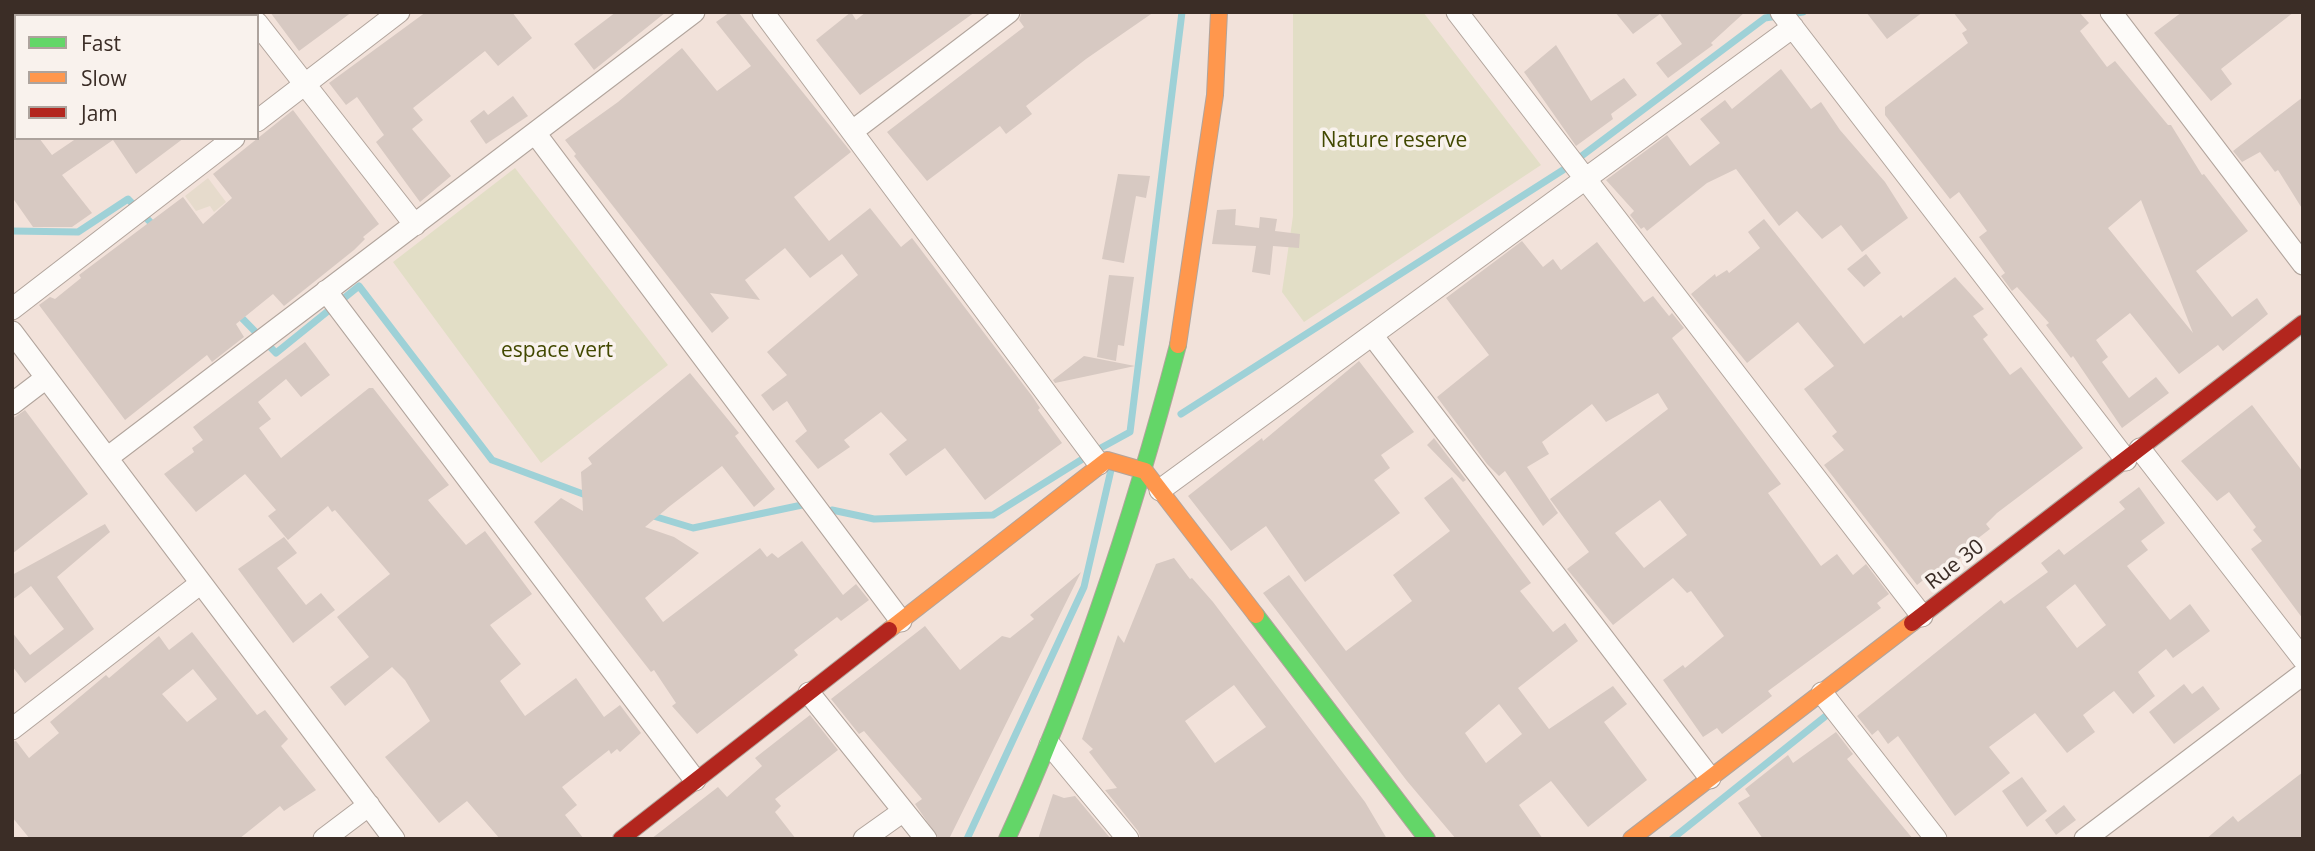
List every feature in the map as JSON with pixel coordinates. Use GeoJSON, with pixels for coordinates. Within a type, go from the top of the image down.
{"type":"FeatureCollection","features":[{"type":"Feature","properties":{"kind":"street"},"geometry":{"type":"LineString","coordinates":[[259,119],[398,12]]}},
{"type":"Feature","properties":{"kind":"street"},"geometry":{"type":"LineString","coordinates":[[107,458],[694,12]]}},
{"type":"Feature","properties":{"kind":"street"},"geometry":{"type":"LineString","coordinates":[[763,12],[854,130],[1100,464]]}},
{"type":"Feature","properties":{"kind":"street"},"geometry":{"type":"LineString","coordinates":[[854,130],[1009,12]]}},
{"type":"Feature","properties":{"kind":"street"},"geometry":{"type":"LineString","coordinates":[[1007,839],[1050,745],[1145,471],[1180,336],[1215,95],[1219,12]]}},
{"type":"Feature","properties":{"kind":"street"},"geometry":{"type":"LineString","coordinates":[[1457,12],[1922,616]]}},
{"type":"Feature","properties":{"kind":"street"},"geometry":{"type":"LineString","coordinates":[[2111,12],[2303,264]]}},
{"type":"Feature","properties":{"kind":"street"},"geometry":{"type":"LineString","coordinates":[[1160,490],[1372,335],[1578,169],[1788,20],[2133,454],[2303,659]]}},
{"type":"Feature","properties":{"kind":"street"},"geometry":{"type":"LineString","coordinates":[[259,26],[415,225]]}},
{"type":"Feature","properties":{"kind":"street"},"geometry":{"type":"LineString","coordinates":[[535,133],[901,621]]}},
{"type":"Feature","properties":{"kind":"street"},"geometry":{"type":"LineString","coordinates":[[12,309],[231,140]]}},
{"type":"Feature","properties":{"kind":"street"},"geometry":{"type":"LineString","coordinates":[[327,291],[695,780]]}},
{"type":"Feature","properties":{"kind":"street","name":"Rue 30"},"geometry":{"type":"LineString","coordinates":[[1631,839],[2303,323]]}},
{"type":"Feature","properties":{"kind":"street"},"geometry":{"type":"LineString","coordinates":[[12,332],[394,839]]}},
{"type":"Feature","properties":{"kind":"street"},"geometry":{"type":"LineString","coordinates":[[1372,335],[1710,778]]}},
{"type":"Feature","properties":{"kind":"street"},"geometry":{"type":"LineString","coordinates":[[12,404],[46,378]]}},
{"type":"Feature","properties":{"kind":"street"},"geometry":{"type":"LineString","coordinates":[[621,839],[1100,464],[1113,460],[1145,471],[1427,839]]}},
{"type":"Feature","properties":{"kind":"street"},"geometry":{"type":"LineString","coordinates":[[12,729],[201,583]]}},
{"type":"Feature","properties":{"kind":"street"},"geometry":{"type":"LineString","coordinates":[[2085,839],[2303,674]]}},
{"type":"Feature","properties":{"kind":"street"},"geometry":{"type":"LineString","coordinates":[[809,693],[926,839]]}},
{"type":"Feature","properties":{"kind":"street"},"geometry":{"type":"LineString","coordinates":[[1822,693],[1936,839]]}},
{"type":"Feature","properties":{"kind":"street"},"geometry":{"type":"LineString","coordinates":[[1050,745],[1128,839]]}},
{"type":"Feature","properties":{"kind":"street"},"geometry":{"type":"LineString","coordinates":[[324,839],[369,804]]}},
{"type":"Feature","properties":{"kind":"street"},"geometry":{"type":"LineString","coordinates":[[864,839],[902,811]]}},
{"type":"Feature","properties":{"kind":"shaded area"},"geometry":{"type":"Polygon","coordinates":[[[208,178],[226,202],[214,212],[210,206],[196,211],[185,196],[208,178]]]}},
{"type":"Feature","properties":{"kind":"green space","name":"Nature reserve"},"geometry":{"type":"Polygon","coordinates":[[[1293,12],[1423,12],[1541,165],[1304,322],[1282,292],[1293,216],[1293,12]]]}},
{"type":"Feature","properties":{"kind":"green space","name":"espace vert"},"geometry":{"type":"Polygon","coordinates":[[[515,168],[668,365],[541,463],[393,262],[515,168]]]}},
{"type":"Feature","properties":{"kind":"building"},"geometry":{"type":"Polygon","coordinates":[[[270,12],[352,12],[299,51],[270,12]]]}},
{"type":"Feature","properties":{"kind":"building"},"geometry":{"type":"Polygon","coordinates":[[[426,12],[512,12],[532,38],[498,66],[485,51],[413,108],[423,120],[412,129],[451,176],[420,202],[376,142],[384,135],[357,97],[346,105],[329,83],[426,12]]]}},
{"type":"Feature","properties":{"kind":"building"},"geometry":{"type":"Polygon","coordinates":[[[616,12],[666,12],[594,70],[574,44],[616,12]]]}},
{"type":"Feature","properties":{"kind":"building"},"geometry":{"type":"Polygon","coordinates":[[[730,12],[738,12],[851,152],[794,197],[829,241],[870,208],[901,247],[912,238],[1032,396],[1040,408],[1038,410],[1062,443],[985,500],[945,448],[906,476],[889,454],[907,440],[881,412],[844,440],[850,447],[818,469],[795,441],[807,431],[787,401],[773,411],[761,395],[787,375],[767,352],[858,275],[842,254],[810,278],[785,248],[745,280],[760,300],[710,293],[729,318],[712,333],[574,156],[576,154],[565,140],[618,102],[682,48],[717,91],[751,66],[716,22],[730,12]]]}},
{"type":"Feature","properties":{"kind":"building"},"geometry":{"type":"Polygon","coordinates":[[[851,12],[856,20],[866,12],[975,12],[860,95],[816,40],[851,12]]]}},
{"type":"Feature","properties":{"kind":"building"},"geometry":{"type":"Polygon","coordinates":[[[1022,12],[1154,12],[1086,59],[1026,106],[1032,114],[1006,134],[1000,126],[927,181],[887,132],[1024,27],[1019,20],[1022,12]]]}},
{"type":"Feature","properties":{"kind":"building"},"geometry":{"type":"Polygon","coordinates":[[[1615,12],[1745,12],[1711,43],[1713,45],[1668,78],[1656,63],[1682,44],[1660,14],[1633,34],[1615,12]]]}},
{"type":"Feature","properties":{"kind":"building"},"geometry":{"type":"Polygon","coordinates":[[[1866,12],[1923,12],[1887,39],[1866,12]]]}},
{"type":"Feature","properties":{"kind":"building"},"geometry":{"type":"Polygon","coordinates":[[[1953,12],[2079,12],[2089,23],[2080,31],[2107,67],[2115,61],[2168,125],[2171,125],[2202,175],[2204,174],[2248,231],[2196,271],[2232,317],[2257,298],[2268,314],[2223,351],[2218,345],[2179,374],[2130,313],[2096,340],[2108,357],[2102,362],[2129,398],[2156,377],[2169,393],[2122,428],[2073,356],[2071,358],[2046,325],[2049,323],[2017,287],[2012,291],[2001,276],[2005,273],[1979,237],[1987,231],[1959,192],[1950,199],[1885,115],[1885,107],[1968,43],[1962,33],[1967,30],[1953,12]],[[2141,200],[2108,228],[2193,333],[2141,200]]]}},
{"type":"Feature","properties":{"kind":"building"},"geometry":{"type":"Polygon","coordinates":[[[2182,12],[2294,12],[2221,69],[2232,84],[2211,101],[2154,33],[2182,12]]]}},
{"type":"Feature","properties":{"kind":"building"},"geometry":{"type":"Polygon","coordinates":[[[1556,45],[1591,101],[1624,78],[1637,95],[1611,114],[1613,119],[1576,146],[1524,72],[1556,45]]]}},
{"type":"Feature","properties":{"kind":"building"},"geometry":{"type":"Polygon","coordinates":[[[1781,69],[1811,109],[1821,102],[1840,130],[1885,182],[1908,218],[1862,252],[1841,225],[1822,239],[1797,211],[1779,226],[1736,169],[1707,183],[1647,231],[1644,227],[1641,229],[1630,215],[1634,211],[1606,180],[1667,135],[1690,166],[1720,143],[1700,119],[1725,100],[1732,109],[1781,69]]]}},
{"type":"Feature","properties":{"kind":"building"},"geometry":{"type":"Polygon","coordinates":[[[513,96],[528,116],[486,144],[470,121],[484,110],[488,115],[513,96]]]}},
{"type":"Feature","properties":{"kind":"building"},"geometry":{"type":"Polygon","coordinates":[[[2303,97],[2303,210],[2278,170],[2275,172],[2260,152],[2242,162],[2233,151],[2303,97]]]}},
{"type":"Feature","properties":{"kind":"building"},"geometry":{"type":"Polygon","coordinates":[[[293,110],[379,224],[363,237],[365,239],[354,250],[284,306],[273,294],[236,324],[244,337],[212,362],[207,355],[125,420],[39,305],[50,297],[55,299],[81,278],[79,275],[183,197],[203,224],[232,198],[213,174],[259,140],[293,110]]]}},
{"type":"Feature","properties":{"kind":"building"},"geometry":{"type":"Polygon","coordinates":[[[12,138],[41,140],[52,155],[74,140],[113,140],[62,175],[92,213],[72,227],[33,227],[12,197],[12,138]]]}},
{"type":"Feature","properties":{"kind":"building"},"geometry":{"type":"Polygon","coordinates":[[[113,140],[181,140],[136,174],[113,140]]]}},
{"type":"Feature","properties":{"kind":"building"},"geometry":{"type":"Polygon","coordinates":[[[1118,174],[1150,176],[1146,198],[1136,196],[1124,263],[1102,259],[1118,174]]]}},
{"type":"Feature","properties":{"kind":"building"},"geometry":{"type":"Polygon","coordinates":[[[1236,209],[1235,225],[1259,228],[1260,217],[1277,219],[1275,231],[1300,234],[1299,248],[1273,246],[1270,275],[1252,272],[1256,246],[1212,244],[1217,210],[1236,209]]]}},
{"type":"Feature","properties":{"kind":"building"},"geometry":{"type":"Polygon","coordinates":[[[1764,219],[1864,344],[1901,315],[1903,318],[1955,277],[1984,309],[1973,316],[1988,335],[1983,339],[2010,375],[2021,367],[2083,448],[1997,513],[1986,524],[1990,529],[1968,546],[1971,550],[1939,574],[1936,570],[1917,585],[1824,465],[1844,450],[1832,436],[1837,432],[1804,389],[1834,366],[1798,322],[1747,363],[1691,294],[1715,274],[1716,277],[1727,270],[1729,273],[1760,248],[1748,232],[1764,219]]]}},
{"type":"Feature","properties":{"kind":"building"},"geometry":{"type":"Polygon","coordinates":[[[1522,241],[1543,267],[1553,259],[1561,270],[1597,242],[1644,302],[1653,296],[1669,316],[1672,313],[1684,328],[1672,338],[1781,484],[1768,493],[1821,566],[1837,554],[1853,575],[1866,564],[1889,594],[1877,603],[1881,608],[1768,691],[1772,696],[1722,734],[1717,728],[1703,737],[1663,680],[1683,665],[1685,668],[1724,636],[1691,591],[1687,593],[1673,578],[1613,625],[1567,569],[1589,552],[1550,499],[1668,409],[1658,393],[1606,422],[1592,404],[1542,442],[1549,454],[1527,467],[1558,513],[1543,526],[1505,471],[1499,476],[1487,464],[1437,397],[1489,355],[1446,298],[1522,241]],[[1660,500],[1615,533],[1644,568],[1687,535],[1660,500]]]}},
{"type":"Feature","properties":{"kind":"building"},"geometry":{"type":"Polygon","coordinates":[[[1866,254],[1881,273],[1864,287],[1847,269],[1866,254]]]}},
{"type":"Feature","properties":{"kind":"building"},"geometry":{"type":"Polygon","coordinates":[[[1109,275],[1134,277],[1124,346],[1118,345],[1116,361],[1097,357],[1109,275]]]}},
{"type":"Feature","properties":{"kind":"building"},"geometry":{"type":"Polygon","coordinates":[[[305,342],[330,375],[301,397],[286,379],[258,402],[271,419],[259,428],[281,458],[369,388],[373,388],[449,485],[428,500],[466,545],[485,531],[532,594],[490,625],[521,664],[500,681],[525,716],[576,678],[604,717],[620,705],[641,733],[620,752],[617,749],[611,754],[609,750],[562,787],[577,805],[565,815],[584,839],[500,839],[467,801],[439,823],[385,757],[430,721],[405,680],[392,667],[345,706],[330,687],[369,657],[337,617],[390,574],[335,510],[332,512],[328,506],[288,540],[268,516],[276,510],[245,474],[196,512],[164,474],[194,452],[192,448],[203,440],[193,427],[305,342]]]}},
{"type":"Feature","properties":{"kind":"building"},"geometry":{"type":"Polygon","coordinates":[[[1084,356],[1135,366],[1055,383],[1053,380],[1084,356]]]}},
{"type":"Feature","properties":{"kind":"building"},"geometry":{"type":"Polygon","coordinates":[[[1359,361],[1414,432],[1381,455],[1390,468],[1374,480],[1400,513],[1305,582],[1266,526],[1231,551],[1188,496],[1262,438],[1263,441],[1359,361]]]}},
{"type":"Feature","properties":{"kind":"building"},"geometry":{"type":"Polygon","coordinates":[[[690,373],[739,433],[735,436],[775,489],[754,507],[722,466],[645,527],[674,537],[699,553],[645,598],[663,622],[760,548],[767,557],[772,553],[778,558],[802,541],[843,595],[856,584],[869,600],[841,621],[837,617],[794,650],[798,655],[697,734],[672,706],[676,703],[654,670],[651,672],[534,522],[561,498],[583,511],[581,472],[592,464],[588,458],[690,373]]]}},
{"type":"Feature","properties":{"kind":"building"},"geometry":{"type":"Polygon","coordinates":[[[2252,405],[2303,472],[2303,619],[2251,549],[2262,541],[2253,530],[2256,527],[2229,492],[2217,501],[2181,461],[2252,405]]]}},
{"type":"Feature","properties":{"kind":"building"},"geometry":{"type":"Polygon","coordinates":[[[25,410],[88,494],[12,554],[12,419],[25,410]]]}},
{"type":"Feature","properties":{"kind":"building"},"geometry":{"type":"Polygon","coordinates":[[[1434,438],[1466,480],[1463,482],[1427,445],[1434,438]]]}},
{"type":"Feature","properties":{"kind":"building"},"geometry":{"type":"Polygon","coordinates":[[[1452,477],[1531,583],[1520,591],[1553,632],[1565,623],[1578,641],[1518,688],[1549,729],[1613,686],[1627,704],[1604,722],[1647,780],[1588,827],[1551,781],[1519,805],[1543,839],[1456,839],[1407,781],[1263,593],[1289,575],[1346,651],[1412,601],[1393,575],[1450,531],[1424,498],[1452,477]],[[1499,704],[1465,733],[1486,763],[1522,734],[1499,704]]]}},
{"type":"Feature","properties":{"kind":"building"},"geometry":{"type":"Polygon","coordinates":[[[2139,487],[2165,523],[2141,541],[2148,550],[2127,566],[2170,620],[2190,604],[2210,631],[2173,658],[2166,649],[2138,672],[2155,696],[2133,714],[2114,691],[2083,715],[2095,732],[2067,753],[2035,713],[1989,747],[2010,773],[1955,816],[1898,736],[1888,744],[1878,730],[1872,735],[1857,716],[2001,600],[2004,604],[2048,572],[2041,563],[2059,549],[2064,555],[2125,509],[2119,502],[2139,487]],[[2075,584],[2046,607],[2077,648],[2106,625],[2075,584]]]}},
{"type":"Feature","properties":{"kind":"building"},"geometry":{"type":"Polygon","coordinates":[[[105,524],[110,532],[57,577],[94,629],[25,683],[12,666],[12,632],[30,655],[64,629],[31,586],[12,600],[12,575],[105,524]]]}},
{"type":"Feature","properties":{"kind":"building"},"geometry":{"type":"Polygon","coordinates":[[[284,537],[297,553],[277,568],[306,605],[321,593],[335,610],[293,643],[238,569],[284,537]]]}},
{"type":"Feature","properties":{"kind":"building"},"geometry":{"type":"Polygon","coordinates":[[[1174,558],[1213,602],[1365,802],[1387,839],[1141,839],[1138,831],[1105,790],[1117,788],[1089,752],[1093,749],[1082,739],[1118,635],[1124,643],[1156,564],[1174,558]],[[1234,685],[1185,721],[1215,763],[1266,727],[1234,685]]]}},
{"type":"Feature","properties":{"kind":"building"},"geometry":{"type":"Polygon","coordinates":[[[1081,572],[949,839],[939,839],[915,804],[922,799],[864,731],[859,734],[831,699],[925,626],[960,670],[1002,636],[1010,638],[1034,619],[1030,615],[1081,572]]]}},
{"type":"Feature","properties":{"kind":"building"},"geometry":{"type":"Polygon","coordinates":[[[192,632],[257,715],[265,710],[288,739],[281,746],[316,790],[284,811],[280,806],[239,839],[30,839],[12,817],[12,742],[16,741],[29,758],[59,733],[50,722],[106,675],[109,678],[159,636],[169,650],[192,632]],[[193,669],[162,694],[187,722],[217,699],[193,669]]]}},
{"type":"Feature","properties":{"kind":"building"},"geometry":{"type":"Polygon","coordinates":[[[2184,684],[2192,694],[2203,686],[2220,709],[2174,744],[2149,712],[2184,684]]]}},
{"type":"Feature","properties":{"kind":"building"},"geometry":{"type":"Polygon","coordinates":[[[810,715],[838,750],[775,799],[781,806],[775,812],[796,839],[651,839],[718,787],[727,797],[762,766],[755,758],[810,715]]]}},
{"type":"Feature","properties":{"kind":"building"},"geometry":{"type":"Polygon","coordinates":[[[1836,732],[1853,754],[1847,759],[1913,839],[1763,839],[1738,803],[1750,796],[1745,789],[1788,755],[1793,763],[1836,732]]]}},
{"type":"Feature","properties":{"kind":"building"},"geometry":{"type":"Polygon","coordinates":[[[2303,772],[2303,839],[2206,839],[2233,816],[2238,822],[2303,772]]]}},
{"type":"Feature","properties":{"kind":"building"},"geometry":{"type":"Polygon","coordinates":[[[2022,777],[2047,811],[2027,827],[2002,791],[2022,777]]]}},
{"type":"Feature","properties":{"kind":"building"},"geometry":{"type":"Polygon","coordinates":[[[1053,794],[1064,798],[1075,796],[1111,839],[1038,839],[1053,794]]]}},
{"type":"Feature","properties":{"kind":"building"},"geometry":{"type":"Polygon","coordinates":[[[2064,805],[2076,820],[2056,835],[2045,820],[2064,805]]]}},
{"type":"Feature","properties":{"kind":"waterway"},"geometry":{"type":"LineString","coordinates":[[1099,449],[1130,432],[1182,12]]}},
{"type":"Feature","properties":{"kind":"waterway"},"geometry":{"type":"LineString","coordinates":[[1181,414],[1563,170],[1765,18],[1803,12]]}},
{"type":"Feature","properties":{"kind":"waterway"},"geometry":{"type":"LineString","coordinates":[[12,231],[78,232],[128,199],[156,228]]}},
{"type":"Feature","properties":{"kind":"waterway"},"geometry":{"type":"LineString","coordinates":[[236,312],[276,353],[359,286],[492,460],[591,497]]}},
{"type":"Feature","properties":{"kind":"waterway"},"geometry":{"type":"LineString","coordinates":[[832,510],[874,519],[993,515],[1089,455]]}},
{"type":"Feature","properties":{"kind":"waterway"},"geometry":{"type":"LineString","coordinates":[[967,839],[1084,587],[1111,470]]}},
{"type":"Feature","properties":{"kind":"waterway"},"geometry":{"type":"LineString","coordinates":[[650,515],[693,528],[802,505]]}},
{"type":"Feature","properties":{"kind":"waterway"},"geometry":{"type":"LineString","coordinates":[[1672,839],[1832,711]]}},
{"type":"Feature","properties":{"kind":"traffic: fast"},"geometry":{"type":"LineString","coordinates":[[1007,839],[1034,779],[1082,657],[1124,533],[1178,345]]}},
{"type":"Feature","properties":{"kind":"traffic: fast"},"geometry":{"type":"LineString","coordinates":[[1256,615],[1427,839]]}},
{"type":"Feature","properties":{"kind":"traffic: slow"},"geometry":{"type":"LineString","coordinates":[[1178,345],[1215,95],[1219,12]]}},
{"type":"Feature","properties":{"kind":"traffic: slow"},"geometry":{"type":"LineString","coordinates":[[889,630],[1107,460],[1145,471],[1256,615]]}},
{"type":"Feature","properties":{"kind":"traffic: slow"},"geometry":{"type":"LineString","coordinates":[[1631,839],[1912,623]]}},
{"type":"Feature","properties":{"kind":"traffic: jam"},"geometry":{"type":"LineString","coordinates":[[1912,623],[2303,323]]}},
{"type":"Feature","properties":{"kind":"traffic: jam"},"geometry":{"type":"LineString","coordinates":[[621,839],[889,630]]}}]}
